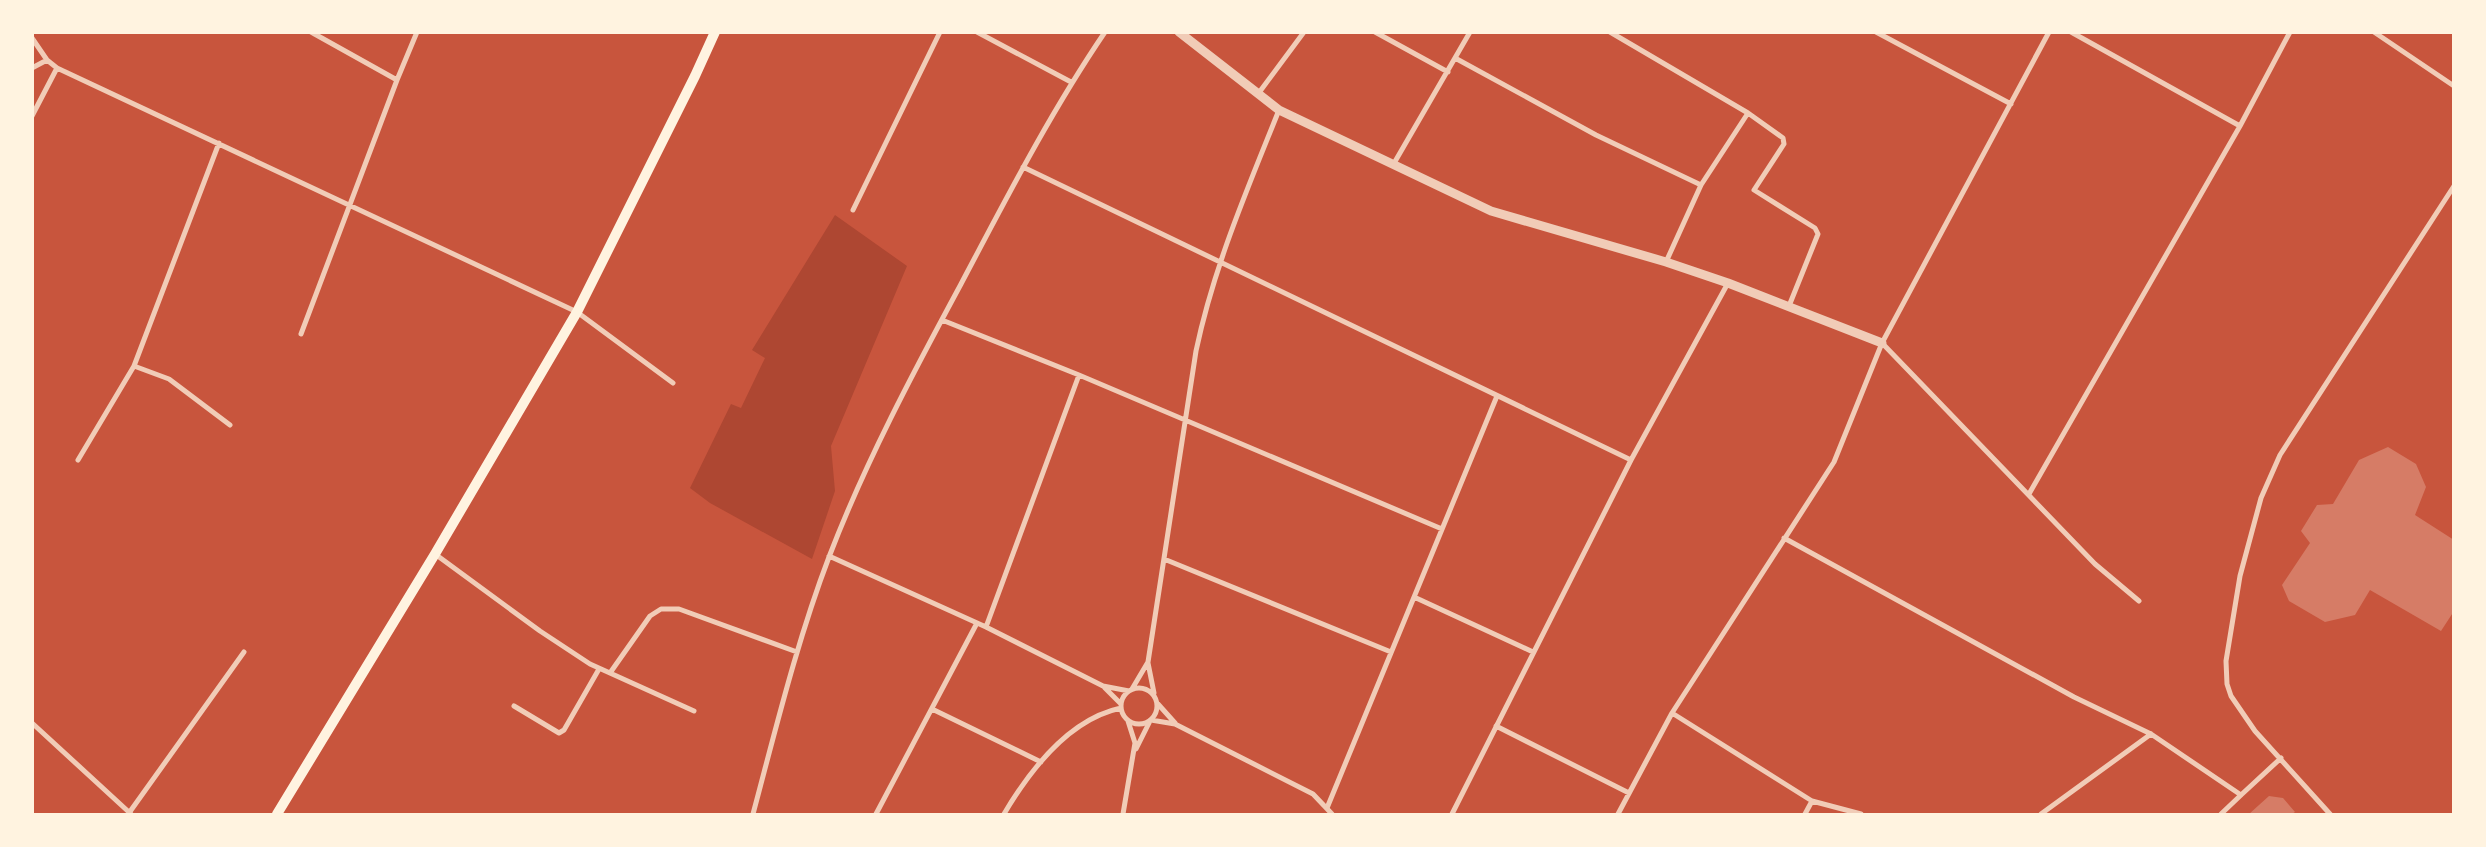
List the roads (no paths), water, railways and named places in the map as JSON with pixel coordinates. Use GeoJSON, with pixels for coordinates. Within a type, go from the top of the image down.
{"type":"FeatureCollection","features":[{"type":"Feature","properties":{"kind":"main road"},"geometry":{"type":"LineString","coordinates":[[277,814],[436,554],[577,312],[695,76],[715,32]]}},
{"type":"Feature","properties":{"kind":"street"},"geometry":{"type":"LineString","coordinates":[[311,32],[396,80]]}},
{"type":"Feature","properties":{"kind":"street"},"geometry":{"type":"LineString","coordinates":[[301,334],[396,80],[417,32]]}},
{"type":"Feature","properties":{"kind":"street"},"geometry":{"type":"LineString","coordinates":[[853,210],[940,32]]}},
{"type":"Feature","properties":{"kind":"street"},"geometry":{"type":"LineString","coordinates":[[978,32],[1071,82]]}},
{"type":"Feature","properties":{"kind":"street"},"geometry":{"type":"LineString","coordinates":[[752,814],[797,652],[829,556],[862,477],[1023,167],[1071,82],[1105,32]]}},
{"type":"Feature","properties":{"kind":"street"},"geometry":{"type":"LineString","coordinates":[[1179,32],[1279,110],[1490,211],[1666,262],[1728,283],[1882,343],[2095,564],[2138,601]]}},
{"type":"Feature","properties":{"kind":"street"},"geometry":{"type":"LineString","coordinates":[[1257,94],[1304,32]]}},
{"type":"Feature","properties":{"kind":"street"},"geometry":{"type":"LineString","coordinates":[[1375,32],[1448,72]]}},
{"type":"Feature","properties":{"kind":"street"},"geometry":{"type":"LineString","coordinates":[[1393,166],[1470,32]]}},
{"type":"Feature","properties":{"kind":"street"},"geometry":{"type":"LineString","coordinates":[[1610,32],[1748,113],[1783,138],[1784,144],[1754,190],[1818,231],[1789,306]]}},
{"type":"Feature","properties":{"kind":"street"},"geometry":{"type":"LineString","coordinates":[[1876,32],[2011,104]]}},
{"type":"Feature","properties":{"kind":"street"},"geometry":{"type":"LineString","coordinates":[[1618,814],[1672,713],[1834,462],[1882,343],[2049,32]]}},
{"type":"Feature","properties":{"kind":"street"},"geometry":{"type":"LineString","coordinates":[[2071,32],[2240,126]]}},
{"type":"Feature","properties":{"kind":"street"},"geometry":{"type":"LineString","coordinates":[[2029,494],[2240,126],[2290,32]]}},
{"type":"Feature","properties":{"kind":"street"},"geometry":{"type":"LineString","coordinates":[[2374,32],[2454,86]]}},
{"type":"Feature","properties":{"kind":"street"},"geometry":{"type":"LineString","coordinates":[[32,38],[47,60],[57,68],[577,312],[673,383]]}},
{"type":"Feature","properties":{"kind":"street"},"geometry":{"type":"LineString","coordinates":[[1455,58],[1596,135],[1701,186]]}},
{"type":"Feature","properties":{"kind":"street"},"geometry":{"type":"LineString","coordinates":[[32,68],[47,60]]}},
{"type":"Feature","properties":{"kind":"street"},"geometry":{"type":"LineString","coordinates":[[32,116],[57,68]]}},
{"type":"Feature","properties":{"kind":"street"},"geometry":{"type":"LineString","coordinates":[[1175,724],[1158,704],[1148,662],[1185,421],[1204,309],[1219,261],[1279,110]]}},
{"type":"Feature","properties":{"kind":"street"},"geometry":{"type":"LineString","coordinates":[[1666,262],[1701,186],[1748,113]]}},
{"type":"Feature","properties":{"kind":"street"},"geometry":{"type":"LineString","coordinates":[[78,460],[134,366],[219,143]]}},
{"type":"Feature","properties":{"kind":"street"},"geometry":{"type":"LineString","coordinates":[[1023,167],[1631,460]]}},
{"type":"Feature","properties":{"kind":"street"},"geometry":{"type":"LineString","coordinates":[[2330,814],[2281,758],[2254,731],[2231,696],[2227,684],[2226,661],[2240,576],[2261,498],[2280,455],[2454,186]]}},
{"type":"Feature","properties":{"kind":"street"},"geometry":{"type":"LineString","coordinates":[[1452,814],[1631,460],[1728,283]]}},
{"type":"Feature","properties":{"kind":"street"},"geometry":{"type":"LineString","coordinates":[[942,320],[1079,375],[1442,529]]}},
{"type":"Feature","properties":{"kind":"street"},"geometry":{"type":"LineString","coordinates":[[134,366],[153,372],[176,383],[230,425]]}},
{"type":"Feature","properties":{"kind":"street"},"geometry":{"type":"LineString","coordinates":[[986,627],[1079,375]]}},
{"type":"Feature","properties":{"kind":"street"},"geometry":{"type":"LineString","coordinates":[[1327,808],[1497,396]]}},
{"type":"Feature","properties":{"kind":"street"},"geometry":{"type":"LineString","coordinates":[[1784,538],[2074,697],[2151,734],[2241,795]]}},
{"type":"Feature","properties":{"kind":"street"},"geometry":{"type":"LineString","coordinates":[[436,554],[540,631],[599,669],[694,710]]}},
{"type":"Feature","properties":{"kind":"street"},"geometry":{"type":"LineString","coordinates":[[829,556],[986,627],[1103,686],[1130,690],[1143,688],[1155,696]]}},
{"type":"Feature","properties":{"kind":"street"},"geometry":{"type":"LineString","coordinates":[[1164,558],[1391,652]]}},
{"type":"Feature","properties":{"kind":"street"},"geometry":{"type":"LineString","coordinates":[[1414,597],[1533,652]]}},
{"type":"Feature","properties":{"kind":"street"},"geometry":{"type":"LineString","coordinates":[[610,673],[650,616],[661,609],[679,609],[797,652]]}},
{"type":"Feature","properties":{"kind":"street"},"geometry":{"type":"LineString","coordinates":[[876,814],[977,624]]}},
{"type":"Feature","properties":{"kind":"street"},"geometry":{"type":"LineString","coordinates":[[32,723],[130,814],[244,652]]}},
{"type":"Feature","properties":{"kind":"street"},"geometry":{"type":"LineString","coordinates":[[1004,814],[1041,762],[1087,719],[1121,706],[1148,662]]}},
{"type":"Feature","properties":{"kind":"street"},"geometry":{"type":"LineString","coordinates":[[514,706],[559,733],[564,730],[599,669]]}},
{"type":"Feature","properties":{"kind":"street"},"geometry":{"type":"LineString","coordinates":[[1103,686],[1121,706],[1133,732],[1134,754],[1123,814]]}},
{"type":"Feature","properties":{"kind":"street"},"geometry":{"type":"LineString","coordinates":[[1134,754],[1150,721],[1155,716],[1158,704]]}},
{"type":"Feature","properties":{"kind":"street"},"geometry":{"type":"LineString","coordinates":[[932,709],[1041,762]]}},
{"type":"Feature","properties":{"kind":"street"},"geometry":{"type":"LineString","coordinates":[[1672,713],[1812,801],[1861,814]]}},
{"type":"Feature","properties":{"kind":"street"},"geometry":{"type":"LineString","coordinates":[[1128,721],[1140,724],[1150,721],[1175,724],[1313,794],[1332,814]]}},
{"type":"Feature","properties":{"kind":"street"},"geometry":{"type":"LineString","coordinates":[[1496,726],[1629,794]]}},
{"type":"Feature","properties":{"kind":"street"},"geometry":{"type":"LineString","coordinates":[[2041,814],[2151,734]]}},
{"type":"Feature","properties":{"kind":"street"},"geometry":{"type":"LineString","coordinates":[[2221,814],[2281,758]]}},
{"type":"Feature","properties":{"kind":"street"},"geometry":{"type":"LineString","coordinates":[[1805,814],[1812,801]]}}]}
